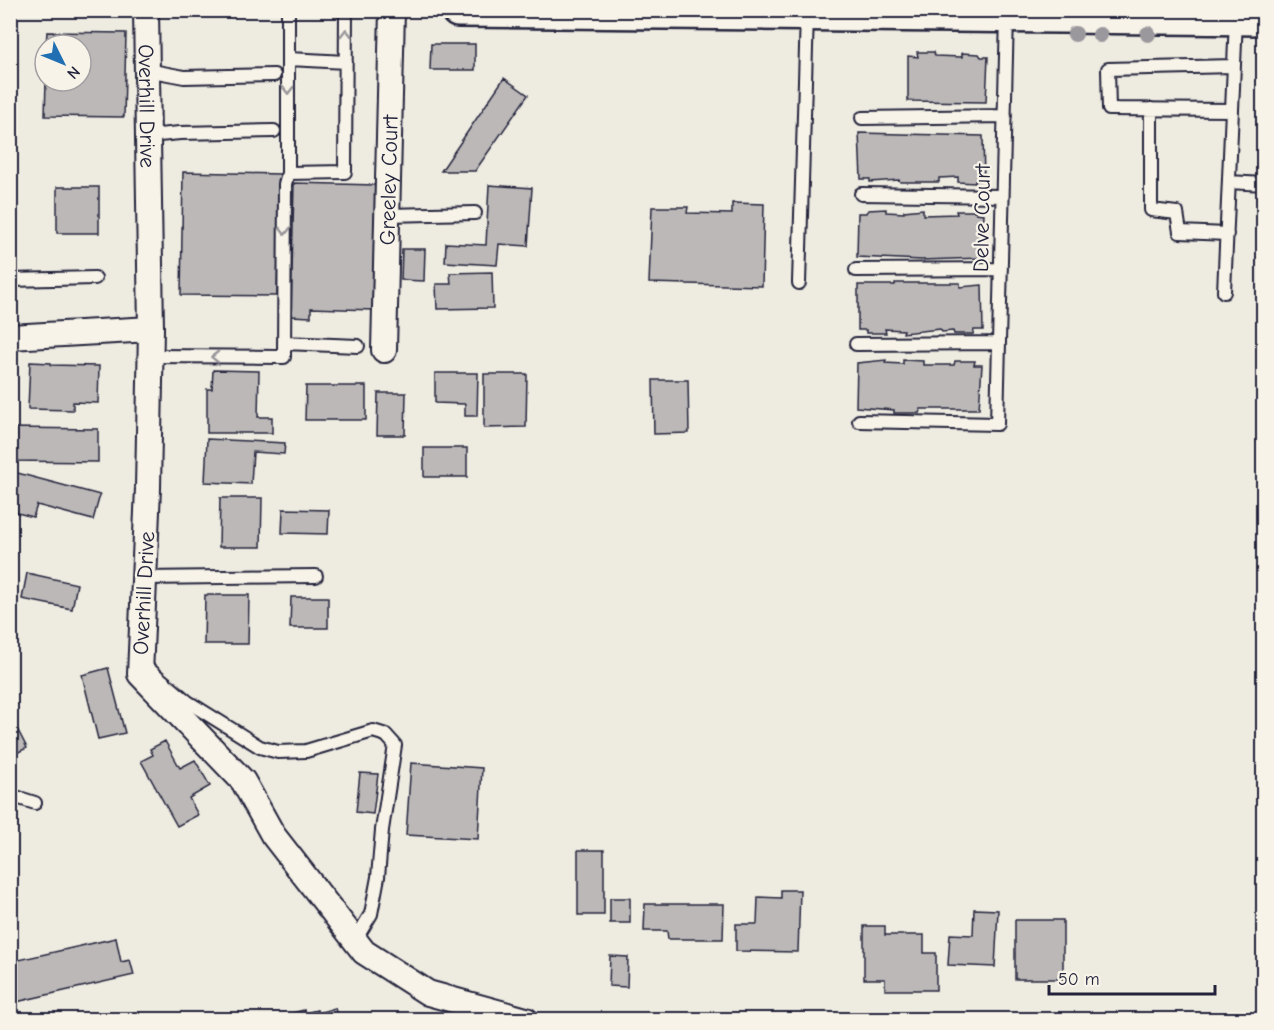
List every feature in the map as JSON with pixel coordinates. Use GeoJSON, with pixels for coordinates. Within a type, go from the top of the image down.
{"type":"FeatureCollection","features":[{"type":"Feature","properties":{"kind":"main road"},"geometry":{"type":"LineString","coordinates":[[458,10],[1250,18]]}},
{"type":"Feature","properties":{"kind":"street","name":"Overhill Drive"},"geometry":{"type":"LineString","coordinates":[[146,10],[151,356],[140,674],[243,782],[273,835],[364,952],[428,993],[526,1020]]}},
{"type":"Feature","properties":{"kind":"street","name":"Greeley Court"},"geometry":{"type":"LineString","coordinates":[[384,350],[392,10]]}},
{"type":"Feature","properties":{"kind":"street"},"geometry":{"type":"LineString","coordinates":[[10,337],[151,329]]}},
{"type":"Feature","properties":{"kind":"lane"},"geometry":{"type":"LineString","coordinates":[[151,356],[284,357],[285,184],[288,173],[288,10]]}},
{"type":"Feature","properties":{"kind":"lane"},"geometry":{"type":"LineString","coordinates":[[288,173],[345,172],[346,10]]}},
{"type":"Feature","properties":{"kind":"lane"},"geometry":{"type":"LineString","coordinates":[[800,283],[807,13]]}},
{"type":"Feature","properties":{"kind":"lane","name":"Delve Court"},"geometry":{"type":"LineString","coordinates":[[859,421],[997,424],[1007,14]]}},
{"type":"Feature","properties":{"kind":"lane"},"geometry":{"type":"LineString","coordinates":[[1224,292],[1234,66],[1250,18]]}},
{"type":"Feature","properties":{"kind":"lane"},"geometry":{"type":"LineString","coordinates":[[289,59],[346,62]]}},
{"type":"Feature","properties":{"kind":"lane"},"geometry":{"type":"LineString","coordinates":[[1232,110],[1109,109],[1108,69],[1234,66]]}},
{"type":"Feature","properties":{"kind":"lane"},"geometry":{"type":"LineString","coordinates":[[147,69],[184,77],[274,75]]}},
{"type":"Feature","properties":{"kind":"lane"},"geometry":{"type":"LineString","coordinates":[[1151,109],[1151,210],[1177,213],[1180,232],[1227,234]]}},
{"type":"Feature","properties":{"kind":"lane"},"geometry":{"type":"LineString","coordinates":[[862,118],[1005,116]]}},
{"type":"Feature","properties":{"kind":"lane"},"geometry":{"type":"LineString","coordinates":[[148,136],[274,131]]}},
{"type":"Feature","properties":{"kind":"lane"},"geometry":{"type":"LineString","coordinates":[[1229,182],[1263,184]]}},
{"type":"Feature","properties":{"kind":"lane"},"geometry":{"type":"LineString","coordinates":[[861,194],[1002,196]]}},
{"type":"Feature","properties":{"kind":"lane"},"geometry":{"type":"LineString","coordinates":[[387,215],[475,213]]}},
{"type":"Feature","properties":{"kind":"lane"},"geometry":{"type":"LineString","coordinates":[[856,270],[1001,269]]}},
{"type":"Feature","properties":{"kind":"lane"},"geometry":{"type":"LineString","coordinates":[[10,280],[94,278]]}},
{"type":"Feature","properties":{"kind":"lane"},"geometry":{"type":"LineString","coordinates":[[284,343],[358,346]]}},
{"type":"Feature","properties":{"kind":"lane"},"geometry":{"type":"LineString","coordinates":[[856,344],[999,343]]}},
{"type":"Feature","properties":{"kind":"lane"},"geometry":{"type":"LineString","coordinates":[[144,578],[316,576]]}},
{"type":"Feature","properties":{"kind":"lane"},"geometry":{"type":"LineString","coordinates":[[140,661],[188,702],[260,747],[278,752],[306,751],[373,731],[386,735],[395,745],[371,914],[360,932],[351,935]]}},
{"type":"Feature","properties":{"kind":"lane"},"geometry":{"type":"LineString","coordinates":[[10,795],[35,803]]}},
{"type":"Feature","properties":{"kind":"building"},"geometry":{"type":"Polygon","coordinates":[[[47,32],[126,33],[124,117],[45,116],[46,93],[93,93],[93,33],[47,32]]]}},
{"type":"Feature","properties":{"kind":"building"},"geometry":{"type":"Polygon","coordinates":[[[431,44],[475,44],[475,70],[430,70],[431,44]]]}},
{"type":"Feature","properties":{"kind":"building"},"geometry":{"type":"Polygon","coordinates":[[[917,52],[934,52],[935,56],[962,57],[962,53],[988,57],[986,102],[908,101],[908,56],[918,57],[917,52]]]}},
{"type":"Feature","properties":{"kind":"building"},"geometry":{"type":"Polygon","coordinates":[[[504,78],[528,95],[475,171],[441,171],[504,78]]]}},
{"type":"Feature","properties":{"kind":"building"},"geometry":{"type":"Polygon","coordinates":[[[859,133],[983,136],[984,180],[975,181],[975,183],[958,182],[958,177],[939,178],[939,182],[900,182],[899,180],[870,182],[870,179],[861,179],[859,133]]]}},
{"type":"Feature","properties":{"kind":"building"},"geometry":{"type":"Polygon","coordinates":[[[183,172],[280,174],[277,296],[181,295],[183,172]]]}},
{"type":"Feature","properties":{"kind":"building"},"geometry":{"type":"Polygon","coordinates":[[[294,183],[376,185],[373,310],[311,308],[311,317],[291,316],[294,183]]]}},
{"type":"Feature","properties":{"kind":"building"},"geometry":{"type":"Polygon","coordinates":[[[489,185],[532,188],[528,246],[499,244],[497,265],[445,262],[446,243],[486,245],[489,185]]]}},
{"type":"Feature","properties":{"kind":"building"},"geometry":{"type":"Polygon","coordinates":[[[57,187],[99,187],[99,233],[57,233],[57,187]]]}},
{"type":"Feature","properties":{"kind":"building"},"geometry":{"type":"Polygon","coordinates":[[[732,203],[764,204],[762,286],[649,283],[652,207],[688,207],[687,213],[732,214],[732,203]]]}},
{"type":"Feature","properties":{"kind":"building"},"geometry":{"type":"Polygon","coordinates":[[[886,209],[886,212],[904,213],[904,211],[923,209],[923,215],[957,214],[956,211],[976,211],[976,213],[984,214],[981,258],[922,260],[857,257],[858,213],[886,209]]]}},
{"type":"Feature","properties":{"kind":"building"},"geometry":{"type":"Polygon","coordinates":[[[402,249],[425,249],[424,281],[401,280],[402,249]]]}},
{"type":"Feature","properties":{"kind":"building"},"geometry":{"type":"Polygon","coordinates":[[[492,272],[493,308],[437,309],[436,284],[451,284],[450,273],[492,272]]]}},
{"type":"Feature","properties":{"kind":"building"},"geometry":{"type":"Polygon","coordinates":[[[895,283],[960,283],[960,287],[982,285],[983,330],[974,330],[973,334],[954,334],[953,331],[942,332],[940,329],[903,333],[904,330],[885,329],[886,333],[866,333],[866,330],[858,330],[858,285],[895,285],[895,283]]]}},
{"type":"Feature","properties":{"kind":"building"},"geometry":{"type":"Polygon","coordinates":[[[886,360],[885,363],[903,364],[903,360],[923,361],[923,365],[954,365],[955,361],[975,361],[974,365],[982,365],[979,409],[920,409],[920,413],[894,413],[894,410],[856,407],[857,363],[886,360]]]}},
{"type":"Feature","properties":{"kind":"building"},"geometry":{"type":"Polygon","coordinates":[[[30,362],[99,366],[98,403],[73,402],[73,410],[28,409],[30,362]]]}},
{"type":"Feature","properties":{"kind":"building"},"geometry":{"type":"Polygon","coordinates":[[[213,370],[259,371],[258,417],[272,417],[272,433],[207,433],[207,389],[212,389],[213,370]]]}},
{"type":"Feature","properties":{"kind":"building"},"geometry":{"type":"Polygon","coordinates":[[[435,373],[478,373],[477,416],[465,416],[465,404],[435,403],[435,373]]]}},
{"type":"Feature","properties":{"kind":"building"},"geometry":{"type":"Polygon","coordinates":[[[484,374],[527,374],[526,427],[484,428],[484,374]]]}},
{"type":"Feature","properties":{"kind":"building"},"geometry":{"type":"Polygon","coordinates":[[[653,380],[688,380],[689,433],[654,434],[653,380]]]}},
{"type":"Feature","properties":{"kind":"building"},"geometry":{"type":"Polygon","coordinates":[[[306,386],[366,386],[366,420],[305,420],[306,386]]]}},
{"type":"Feature","properties":{"kind":"building"},"geometry":{"type":"Polygon","coordinates":[[[378,393],[406,393],[405,435],[377,435],[378,393]]]}},
{"type":"Feature","properties":{"kind":"building"},"geometry":{"type":"Polygon","coordinates":[[[10,428],[98,429],[98,462],[10,461],[10,428]]]}},
{"type":"Feature","properties":{"kind":"building"},"geometry":{"type":"Polygon","coordinates":[[[207,439],[285,443],[284,454],[253,452],[251,484],[205,482],[207,439]]]}},
{"type":"Feature","properties":{"kind":"building"},"geometry":{"type":"Polygon","coordinates":[[[424,448],[467,448],[467,477],[424,477],[424,448]]]}},
{"type":"Feature","properties":{"kind":"building"},"geometry":{"type":"Polygon","coordinates":[[[10,471],[100,495],[93,520],[37,505],[33,517],[10,511],[10,471]]]}},
{"type":"Feature","properties":{"kind":"building"},"geometry":{"type":"Polygon","coordinates":[[[220,498],[262,498],[261,547],[219,547],[220,498]]]}},
{"type":"Feature","properties":{"kind":"building"},"geometry":{"type":"Polygon","coordinates":[[[283,509],[329,510],[328,534],[282,533],[283,509]]]}},
{"type":"Feature","properties":{"kind":"building"},"geometry":{"type":"Polygon","coordinates":[[[27,573],[77,584],[72,609],[22,599],[27,573]]]}},
{"type":"Feature","properties":{"kind":"building"},"geometry":{"type":"Polygon","coordinates":[[[205,595],[249,595],[248,644],[204,644],[205,595]]]}},
{"type":"Feature","properties":{"kind":"building"},"geometry":{"type":"Polygon","coordinates":[[[291,597],[328,597],[328,628],[290,628],[291,597]]]}},
{"type":"Feature","properties":{"kind":"building"},"geometry":{"type":"Polygon","coordinates":[[[108,668],[125,733],[98,739],[82,675],[108,668]]]}},
{"type":"Feature","properties":{"kind":"building"},"geometry":{"type":"Polygon","coordinates":[[[10,715],[27,748],[10,756],[10,715]]]}},
{"type":"Feature","properties":{"kind":"building"},"geometry":{"type":"Polygon","coordinates":[[[165,741],[180,768],[195,760],[210,786],[189,798],[198,815],[177,826],[141,761],[153,755],[150,749],[165,741]]]}},
{"type":"Feature","properties":{"kind":"building"},"geometry":{"type":"Polygon","coordinates":[[[411,763],[482,768],[478,839],[406,835],[411,763]]]}},
{"type":"Feature","properties":{"kind":"building"},"geometry":{"type":"Polygon","coordinates":[[[360,773],[378,774],[373,814],[356,812],[360,773]]]}},
{"type":"Feature","properties":{"kind":"building"},"geometry":{"type":"Polygon","coordinates":[[[578,850],[604,850],[604,915],[578,915],[578,850]]]}},
{"type":"Feature","properties":{"kind":"building"},"geometry":{"type":"Polygon","coordinates":[[[781,890],[800,890],[798,952],[736,951],[736,924],[757,924],[758,897],[781,898],[781,890]]]}},
{"type":"Feature","properties":{"kind":"building"},"geometry":{"type":"Polygon","coordinates":[[[610,898],[630,898],[630,923],[610,923],[610,898]]]}},
{"type":"Feature","properties":{"kind":"building"},"geometry":{"type":"Polygon","coordinates":[[[645,904],[724,904],[723,939],[668,939],[667,931],[644,931],[645,904]]]}},
{"type":"Feature","properties":{"kind":"building"},"geometry":{"type":"Polygon","coordinates":[[[974,909],[998,910],[995,967],[948,965],[950,934],[973,935],[974,909]]]}},
{"type":"Feature","properties":{"kind":"building"},"geometry":{"type":"Polygon","coordinates":[[[1015,920],[1063,920],[1063,979],[1015,979],[1015,920]]]}},
{"type":"Feature","properties":{"kind":"building"},"geometry":{"type":"Polygon","coordinates":[[[864,926],[885,926],[885,935],[924,935],[924,953],[936,953],[936,990],[885,990],[885,979],[864,979],[864,926]]]}},
{"type":"Feature","properties":{"kind":"building"},"geometry":{"type":"Polygon","coordinates":[[[116,938],[121,962],[130,960],[134,975],[16,1002],[10,976],[10,962],[116,938]]]}},
{"type":"Feature","properties":{"kind":"building"},"geometry":{"type":"Polygon","coordinates":[[[610,956],[628,957],[627,987],[609,986],[610,956]]]}},
{"type":"Feature","properties":{"kind":"building"},"geometry":{"type":"Polygon","coordinates":[[[335,1008],[338,1020],[281,1020],[290,1017],[289,1014],[304,1010],[305,1013],[317,1010],[318,1013],[335,1008]]]}}]}
